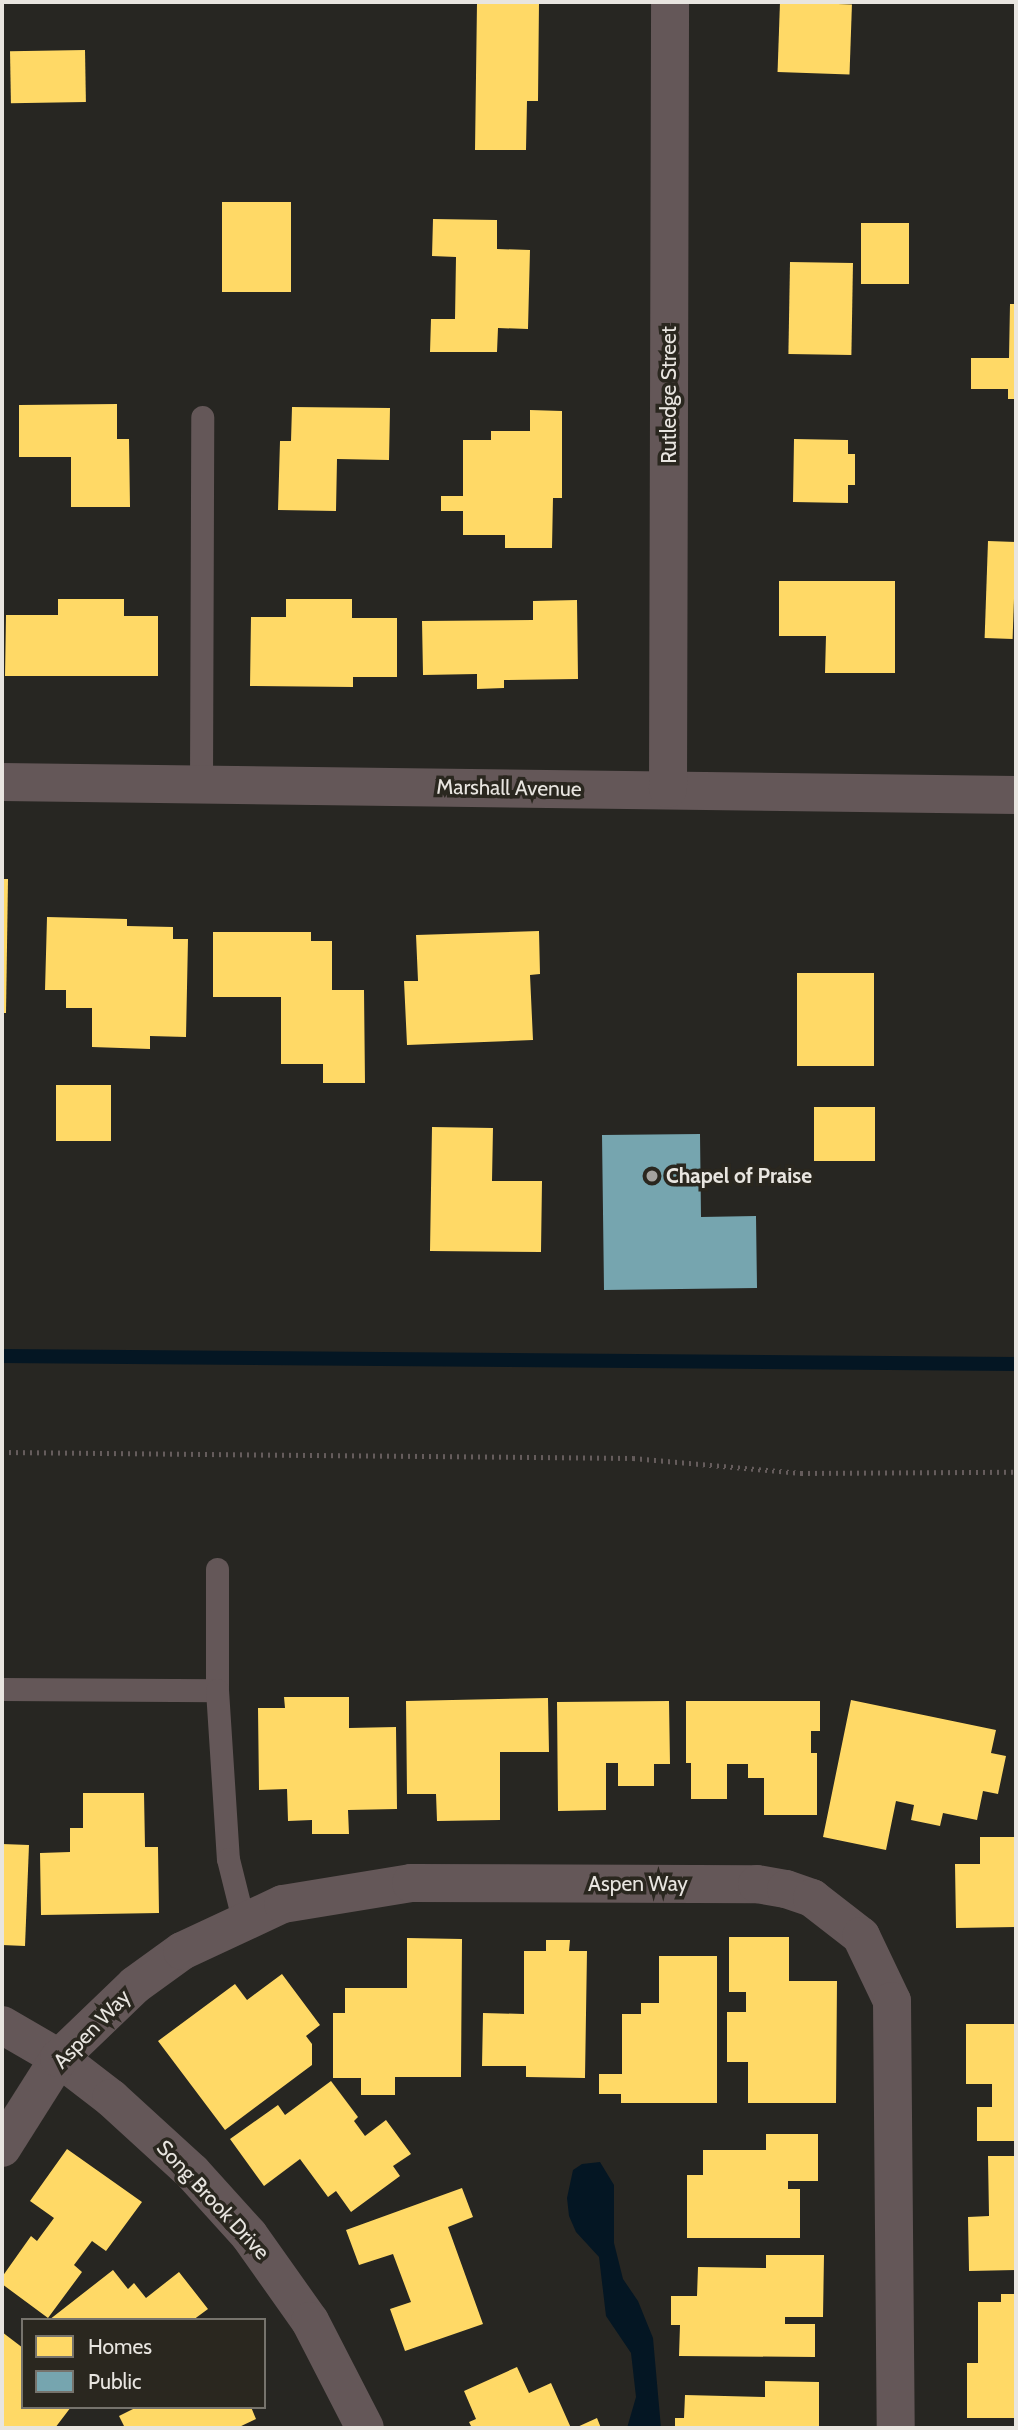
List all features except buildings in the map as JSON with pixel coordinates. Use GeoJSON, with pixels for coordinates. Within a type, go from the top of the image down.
{"type":"FeatureCollection","features":[{"type":"Feature","properties":{"kind":"street","name":"Rutledge Street"},"geometry":{"type":"LineString","coordinates":[[668,789],[670,2]]}},
{"type":"Feature","properties":{"kind":"street","name":"Marshall Avenue"},"geometry":{"type":"LineString","coordinates":[[2,782],[1016,795]]}},
{"type":"Feature","properties":{"kind":"street","name":"Aspen Way"},"geometry":{"type":"LineString","coordinates":[[2,2148],[59,2059],[135,1984],[182,1951],[243,1919],[331,1892],[411,1883],[757,1884],[812,1898],[839,1915],[861,1936],[876,1960],[895,2018],[896,2428]]}},
{"type":"Feature","properties":{"kind":"street","name":"Song Brook Drive"},"geometry":{"type":"LineString","coordinates":[[2,2025],[59,2059],[153,2135],[249,2235],[310,2321],[358,2426]]}},
{"type":"Feature","properties":{"kind":"lane"},"geometry":{"type":"LineString","coordinates":[[201,784],[202,417]]}},
{"type":"Feature","properties":{"kind":"lane"},"geometry":{"type":"LineString","coordinates":[[217,1569],[217,1690],[229,1859],[243,1919]]}},
{"type":"Feature","properties":{"kind":"lane"},"geometry":{"type":"LineString","coordinates":[[2,1689],[217,1690]]}},
{"type":"Feature","properties":{"kind":"path"},"geometry":{"type":"LineString","coordinates":[[2,1452],[633,1458],[801,1473],[1016,1472]]}},
{"type":"Feature","properties":{"kind":"water"},"geometry":{"type":"Polygon","coordinates":[[[600,2162],[614,2185],[614,2243],[623,2279],[638,2301],[653,2338],[661,2428],[627,2428],[636,2397],[631,2353],[606,2316],[599,2257],[576,2232],[569,2216],[567,2198],[573,2170],[582,2164],[600,2162]]]}},
{"type":"Feature","properties":{"kind":"waterway"},"geometry":{"type":"LineString","coordinates":[[2,1356],[1016,1364]]}},
{"type":"Feature","properties":{"kind":"place","name":"Chapel of Praise"},"geometry":{"type":"Point","coordinates":[652,1176]}}]}
